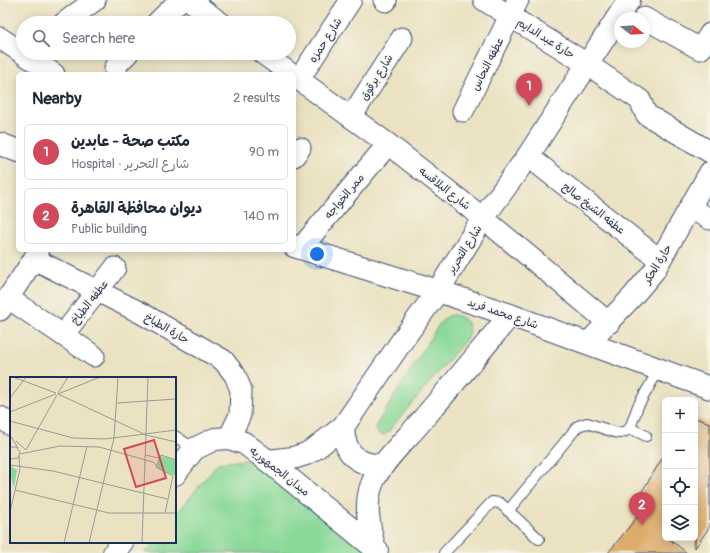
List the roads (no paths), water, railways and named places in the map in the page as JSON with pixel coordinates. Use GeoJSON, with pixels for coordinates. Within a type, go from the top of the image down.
{"type":"FeatureCollection","features":[{"type":"Feature","properties":{"kind":"street"},"geometry":{"type":"LineString","coordinates":[[73,16],[95,0]]}},
{"type":"Feature","properties":{"kind":"street"},"geometry":{"type":"LineString","coordinates":[[164,16],[180,0]]}},
{"type":"Feature","properties":{"kind":"street"},"geometry":{"type":"LineString","coordinates":[[189,0],[211,16]]}},
{"type":"Feature","properties":{"kind":"street","name":"شارع حمزه"},"geometry":{"type":"LineString","coordinates":[[296,75],[351,0]]}},
{"type":"Feature","properties":{"kind":"street","name":"حارة عبد الدايم"},"geometry":{"type":"LineString","coordinates":[[484,0],[515,8],[587,64],[640,100],[647,115],[710,152]]}},
{"type":"Feature","properties":{"kind":"street"},"geometry":{"type":"LineString","coordinates":[[627,4],[637,12]]}},
{"type":"Feature","properties":{"kind":"street","name":"شارع التحرير"},"geometry":{"type":"LineString","coordinates":[[268,461],[293,458],[306,454],[343,427],[438,291],[483,218],[528,156],[627,4]]}},
{"type":"Feature","properties":{"kind":"street","name":"عطفه النحاس"},"geometry":{"type":"LineString","coordinates":[[463,111],[515,8]]}},
{"type":"Feature","properties":{"kind":"street"},"geometry":{"type":"LineString","coordinates":[[650,21],[700,48],[710,34]]}},
{"type":"Feature","properties":{"kind":"street"},"geometry":{"type":"LineString","coordinates":[[0,38],[16,49]]}},
{"type":"Feature","properties":{"kind":"street","name":"شارع برقوق"},"geometry":{"type":"LineString","coordinates":[[351,117],[402,38]]}},
{"type":"Feature","properties":{"kind":"street"},"geometry":{"type":"LineString","coordinates":[[33,60],[51,72]]}},
{"type":"Feature","properties":{"kind":"street"},"geometry":{"type":"LineString","coordinates":[[116,72],[114,69],[121,60]]}},
{"type":"Feature","properties":{"kind":"street","name":"شارع البلاقسه"},"geometry":{"type":"LineString","coordinates":[[272,60],[289,72]]}},
{"type":"Feature","properties":{"kind":"street","name":"شارع البلاقسه"},"geometry":{"type":"LineString","coordinates":[[296,77],[388,144],[483,218],[608,322]]}},
{"type":"Feature","properties":{"kind":"street"},"geometry":{"type":"LineString","coordinates":[[0,144],[16,150]]}},
{"type":"Feature","properties":{"kind":"street","name":"ممر الخواجه"},"geometry":{"type":"LineString","coordinates":[[297,247],[388,144]]}},
{"type":"Feature","properties":{"kind":"street","name":"عطفه الشيخ صالح"},"geometry":{"type":"LineString","coordinates":[[528,156],[660,260]]}},
{"type":"Feature","properties":{"kind":"street","name":"حارة الحكر"},"geometry":{"type":"LineString","coordinates":[[588,343],[645,283],[660,260],[710,172]]}},
{"type":"Feature","properties":{"kind":"street"},"geometry":{"type":"LineString","coordinates":[[690,208],[710,219]]}},
{"type":"Feature","properties":{"kind":"street","name":"شارع محمد فريد"},"geometry":{"type":"LineString","coordinates":[[297,247],[510,315],[710,388]]}},
{"type":"Feature","properties":{"kind":"street"},"geometry":{"type":"LineString","coordinates":[[36,255],[2,305],[63,335],[94,356]]}},
{"type":"Feature","properties":{"kind":"street","name":"حارة الطباخ"},"geometry":{"type":"LineString","coordinates":[[36,255],[97,291],[141,313],[223,360],[235,375],[241,390],[240,415],[229,438]]}},
{"type":"Feature","properties":{"kind":"street","name":"عطفه الطباخ"},"geometry":{"type":"LineString","coordinates":[[63,335],[114,268]]}},
{"type":"Feature","properties":{"kind":"street"},"geometry":{"type":"LineString","coordinates":[[378,550],[369,526],[367,504],[372,483],[383,465],[467,368],[510,315]]}},
{"type":"Feature","properties":{"kind":"street"},"geometry":{"type":"LineString","coordinates":[[0,417],[10,424]]}},
{"type":"Feature","properties":{"kind":"street"},"geometry":{"type":"LineString","coordinates":[[343,427],[343,438],[347,448],[353,456],[372,466],[383,465]]}},
{"type":"Feature","properties":{"kind":"street"},"geometry":{"type":"LineString","coordinates":[[176,473],[194,449],[215,438],[229,438]]}},
{"type":"Feature","properties":{"kind":"street","name":"ميدان الجمهوريه"},"geometry":{"type":"LineString","coordinates":[[229,438],[244,443],[268,461],[378,550]]}},
{"type":"Feature","properties":{"kind":"street"},"geometry":{"type":"LineString","coordinates":[[114,553],[121,543]]}},
{"type":"Feature","properties":{"kind":"lane"},"geometry":{"type":"LineString","coordinates":[[508,511],[578,426],[587,423],[620,433],[630,428],[638,406],[660,369]]}},
{"type":"Feature","properties":{"kind":"lane"},"geometry":{"type":"LineString","coordinates":[[630,428],[646,436]]}},
{"type":"Feature","properties":{"kind":"lane"},"geometry":{"type":"LineString","coordinates":[[176,437],[194,449]]}},
{"type":"Feature","properties":{"kind":"lane"},"geometry":{"type":"LineString","coordinates":[[444,553],[489,504],[496,501],[539,539]]}},
{"type":"Feature","properties":{"kind":"place","name":"مكتب صحة - عابدين"},"geometry":{"type":"Point","coordinates":[529,106]}},
{"type":"Feature","properties":{"kind":"place","name":"ديوان محافظة القاهرة"},"geometry":{"type":"Point","coordinates":[642,525]}}]}
